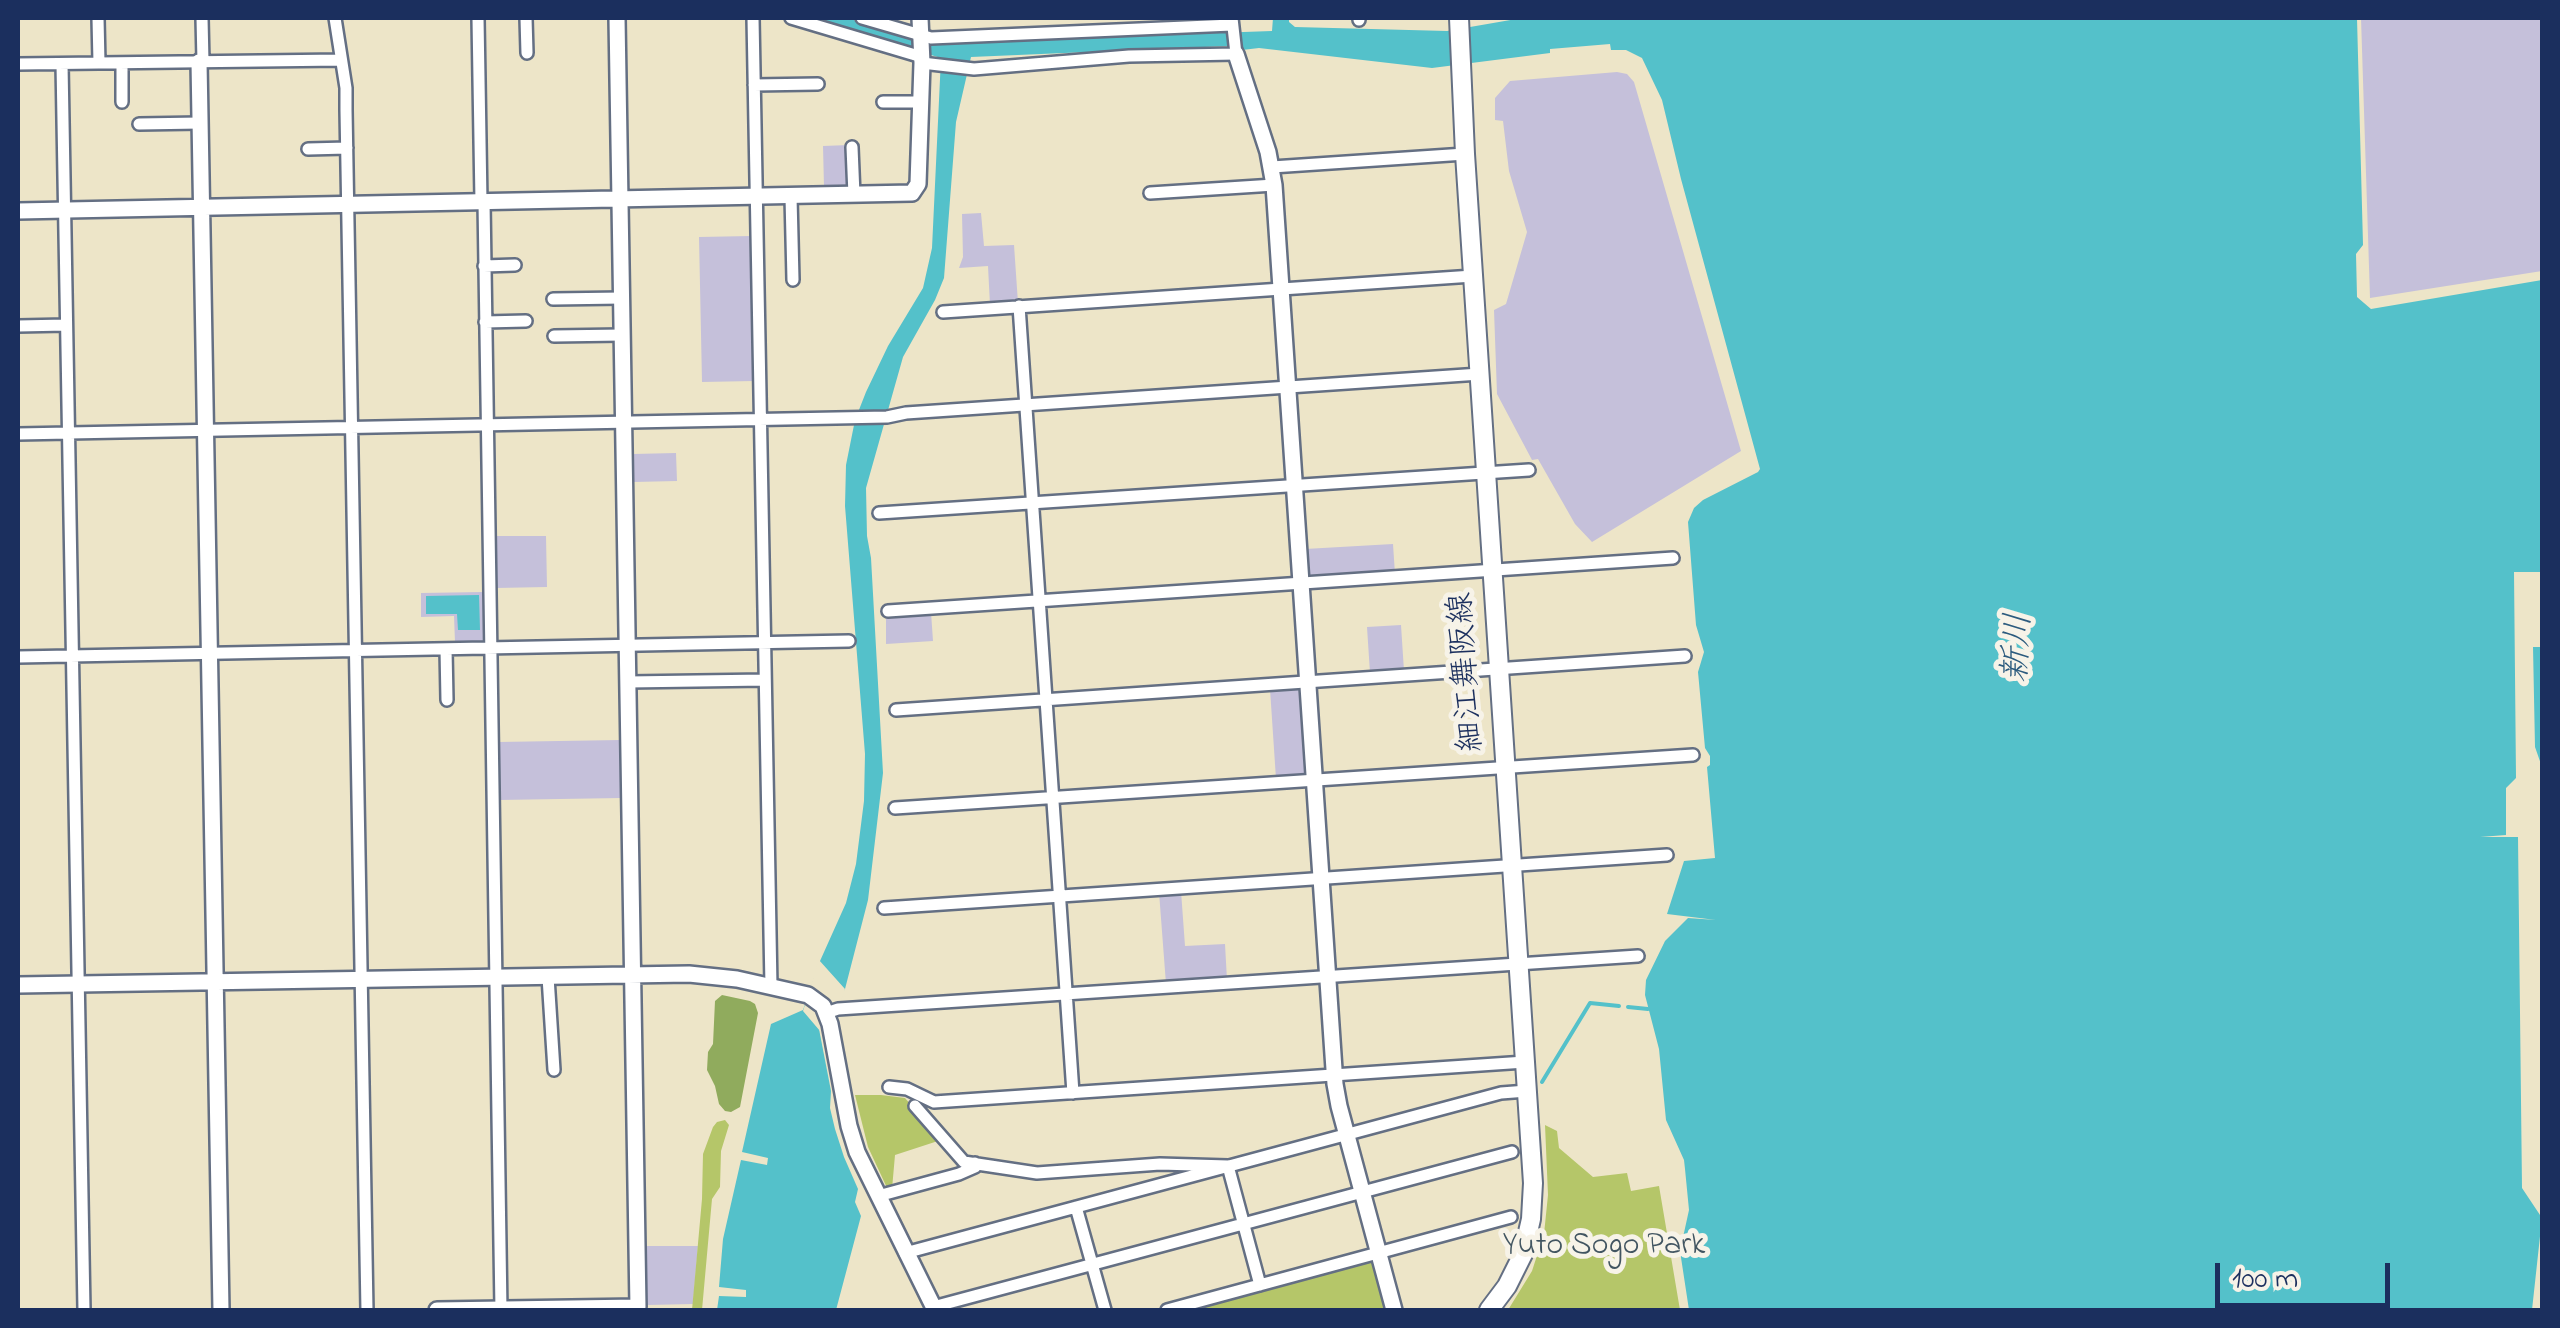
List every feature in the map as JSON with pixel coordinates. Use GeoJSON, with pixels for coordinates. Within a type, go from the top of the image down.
{"type":"FeatureCollection","features":[{"type":"Feature","properties":{"kind":"main road","name":"細江舞阪線"},"geometry":{"type":"LineString","coordinates":[[1459,20],[1533,1183],[1532,1219],[1518,1265],[1488,1310]]}},
{"type":"Feature","properties":{"kind":"street"},"geometry":{"type":"LineString","coordinates":[[98,18],[100,64]]}},
{"type":"Feature","properties":{"kind":"street"},"geometry":{"type":"LineString","coordinates":[[202,18],[200,123],[221,1310]]}},
{"type":"Feature","properties":{"kind":"street"},"geometry":{"type":"LineString","coordinates":[[335,18],[346,88],[367,1310]]}},
{"type":"Feature","properties":{"kind":"street"},"geometry":{"type":"LineString","coordinates":[[478,18],[501,1310]]}},
{"type":"Feature","properties":{"kind":"street"},"geometry":{"type":"LineString","coordinates":[[526,18],[527,53]]}},
{"type":"Feature","properties":{"kind":"street"},"geometry":{"type":"LineString","coordinates":[[438,1310],[644,1309],[633,976],[617,18]]}},
{"type":"Feature","properties":{"kind":"street"},"geometry":{"type":"LineString","coordinates":[[753,18],[771,986]]}},
{"type":"Feature","properties":{"kind":"street"},"geometry":{"type":"LineString","coordinates":[[791,18],[924,52],[971,69],[1236,51]]}},
{"type":"Feature","properties":{"kind":"street"},"geometry":{"type":"LineString","coordinates":[[862,18],[924,52]]}},
{"type":"Feature","properties":{"kind":"street"},"geometry":{"type":"LineString","coordinates":[[18,211],[906,194],[916,190],[924,52],[920,18]]}},
{"type":"Feature","properties":{"kind":"street"},"geometry":{"type":"LineString","coordinates":[[924,52],[930,38],[1090,24],[1232,24],[1274,185],[1336,1095],[1394,1310]]}},
{"type":"Feature","properties":{"kind":"street"},"geometry":{"type":"LineString","coordinates":[[18,64],[341,60]]}},
{"type":"Feature","properties":{"kind":"street"},"geometry":{"type":"LineString","coordinates":[[122,63],[122,102]]}},
{"type":"Feature","properties":{"kind":"street"},"geometry":{"type":"LineString","coordinates":[[62,64],[84,1310]]}},
{"type":"Feature","properties":{"kind":"street"},"geometry":{"type":"LineString","coordinates":[[754,86],[818,84]]}},
{"type":"Feature","properties":{"kind":"street"},"geometry":{"type":"LineString","coordinates":[[883,102],[921,102]]}},
{"type":"Feature","properties":{"kind":"street"},"geometry":{"type":"LineString","coordinates":[[139,124],[200,123]]}},
{"type":"Feature","properties":{"kind":"street"},"geometry":{"type":"LineString","coordinates":[[308,149],[347,148]]}},
{"type":"Feature","properties":{"kind":"street"},"geometry":{"type":"LineString","coordinates":[[852,148],[854,195]]}},
{"type":"Feature","properties":{"kind":"street"},"geometry":{"type":"LineString","coordinates":[[1272,167],[1465,154]]}},
{"type":"Feature","properties":{"kind":"street"},"geometry":{"type":"LineString","coordinates":[[1150,193],[1274,185]]}},
{"type":"Feature","properties":{"kind":"street"},"geometry":{"type":"LineString","coordinates":[[791,196],[793,280]]}},
{"type":"Feature","properties":{"kind":"street"},"geometry":{"type":"LineString","coordinates":[[484,266],[515,265]]}},
{"type":"Feature","properties":{"kind":"street"},"geometry":{"type":"LineString","coordinates":[[943,312],[1473,276]]}},
{"type":"Feature","properties":{"kind":"street"},"geometry":{"type":"LineString","coordinates":[[552,299],[622,298]]}},
{"type":"Feature","properties":{"kind":"street"},"geometry":{"type":"LineString","coordinates":[[1020,306],[1073,1093]]}},
{"type":"Feature","properties":{"kind":"street"},"geometry":{"type":"LineString","coordinates":[[485,322],[526,322]]}},
{"type":"Feature","properties":{"kind":"street"},"geometry":{"type":"LineString","coordinates":[[18,326],[66,325]]}},
{"type":"Feature","properties":{"kind":"street"},"geometry":{"type":"LineString","coordinates":[[554,336],[622,335]]}},
{"type":"Feature","properties":{"kind":"street"},"geometry":{"type":"LineString","coordinates":[[18,434],[887,417],[1480,374]]}},
{"type":"Feature","properties":{"kind":"street"},"geometry":{"type":"LineString","coordinates":[[880,513],[1529,470]]}},
{"type":"Feature","properties":{"kind":"street"},"geometry":{"type":"LineString","coordinates":[[888,611],[1673,558]]}},
{"type":"Feature","properties":{"kind":"street"},"geometry":{"type":"LineString","coordinates":[[18,657],[848,641]]}},
{"type":"Feature","properties":{"kind":"street"},"geometry":{"type":"LineString","coordinates":[[446,649],[447,700]]}},
{"type":"Feature","properties":{"kind":"street"},"geometry":{"type":"LineString","coordinates":[[896,710],[1686,656]]}},
{"type":"Feature","properties":{"kind":"street"},"geometry":{"type":"LineString","coordinates":[[628,682],[766,680]]}},
{"type":"Feature","properties":{"kind":"street"},"geometry":{"type":"LineString","coordinates":[[895,808],[1693,755]]}},
{"type":"Feature","properties":{"kind":"street"},"geometry":{"type":"LineString","coordinates":[[884,908],[1668,855]]}},
{"type":"Feature","properties":{"kind":"street"},"geometry":{"type":"LineString","coordinates":[[832,1017],[1066,994],[1638,956]]}},
{"type":"Feature","properties":{"kind":"street"},"geometry":{"type":"LineString","coordinates":[[18,986],[713,976],[808,995],[832,1017],[852,1139],[934,1309],[1512,1152]]}},
{"type":"Feature","properties":{"kind":"street"},"geometry":{"type":"LineString","coordinates":[[548,977],[554,1070]]}},
{"type":"Feature","properties":{"kind":"street"},"geometry":{"type":"LineString","coordinates":[[889,1087],[906,1089],[934,1102],[1525,1062]]}},
{"type":"Feature","properties":{"kind":"street"},"geometry":{"type":"LineString","coordinates":[[906,1252],[1501,1092],[1527,1091]]}},
{"type":"Feature","properties":{"kind":"street"},"geometry":{"type":"LineString","coordinates":[[915,1106],[964,1162],[1037,1173],[1160,1164],[1228,1166]]}},
{"type":"Feature","properties":{"kind":"street"},"geometry":{"type":"LineString","coordinates":[[878,1196],[960,1174],[975,1164]]}},
{"type":"Feature","properties":{"kind":"street"},"geometry":{"type":"LineString","coordinates":[[1228,1166],[1260,1285]]}},
{"type":"Feature","properties":{"kind":"street"},"geometry":{"type":"LineString","coordinates":[[1076,1207],[1105,1310]]}},
{"type":"Feature","properties":{"kind":"street"},"geometry":{"type":"LineString","coordinates":[[1168,1310],[1510,1217]]}},
{"type":"Feature","properties":{"kind":"shaded area"},"geometry":{"type":"Polygon","coordinates":[[[2361,18],[2542,18],[2542,271],[2370,298],[2361,18]]]}},
{"type":"Feature","properties":{"kind":"shaded area"},"geometry":{"type":"Polygon","coordinates":[[[1627,74],[1634,82],[1741,451],[1592,542],[1575,524],[1538,459],[1532,460],[1497,394],[1494,310],[1506,304],[1527,232],[1509,171],[1503,121],[1495,120],[1495,98],[1510,81],[1627,74]]]}},
{"type":"Feature","properties":{"kind":"shaded area"},"geometry":{"type":"Polygon","coordinates":[[[849,145],[850,184],[824,187],[823,146],[849,145]]]}},
{"type":"Feature","properties":{"kind":"shaded area"},"geometry":{"type":"Polygon","coordinates":[[[981,213],[984,246],[1014,245],[1018,303],[990,305],[988,266],[959,268],[963,257],[962,214],[981,213]]]}},
{"type":"Feature","properties":{"kind":"shaded area"},"geometry":{"type":"Polygon","coordinates":[[[751,236],[754,381],[702,382],[699,237],[751,236]]]}},
{"type":"Feature","properties":{"kind":"shaded area"},"geometry":{"type":"Polygon","coordinates":[[[676,453],[677,481],[634,482],[633,454],[676,453]]]}},
{"type":"Feature","properties":{"kind":"shaded area"},"geometry":{"type":"Polygon","coordinates":[[[494,536],[546,536],[547,587],[496,588],[494,536]]]}},
{"type":"Feature","properties":{"kind":"shaded area"},"geometry":{"type":"Polygon","coordinates":[[[1393,544],[1395,574],[1307,580],[1305,549],[1393,544]]]}},
{"type":"Feature","properties":{"kind":"shaded area"},"geometry":{"type":"Polygon","coordinates":[[[483,592],[484,642],[455,642],[454,616],[421,617],[421,593],[483,592]]]}},
{"type":"Feature","properties":{"kind":"shaded area"},"geometry":{"type":"Polygon","coordinates":[[[931,612],[933,641],[886,644],[886,615],[931,612]]]}},
{"type":"Feature","properties":{"kind":"shaded area"},"geometry":{"type":"Polygon","coordinates":[[[1401,625],[1404,671],[1370,673],[1367,627],[1401,625]]]}},
{"type":"Feature","properties":{"kind":"shaded area"},"geometry":{"type":"Polygon","coordinates":[[[1300,687],[1307,777],[1276,779],[1270,689],[1300,687]]]}},
{"type":"Feature","properties":{"kind":"shaded area"},"geometry":{"type":"Polygon","coordinates":[[[620,740],[621,798],[499,800],[498,742],[620,740]]]}},
{"type":"Feature","properties":{"kind":"shaded area"},"geometry":{"type":"Polygon","coordinates":[[[1181,891],[1185,946],[1225,944],[1227,980],[1166,984],[1159,892],[1181,891]]]}},
{"type":"Feature","properties":{"kind":"shaded area"},"geometry":{"type":"Polygon","coordinates":[[[646,1246],[698,1246],[693,1304],[647,1305],[646,1246]]]}},
{"type":"Feature","properties":{"kind":"green space"},"geometry":{"type":"Polygon","coordinates":[[[722,995],[750,1001],[758,1013],[740,1107],[731,1112],[719,1104],[707,1070],[715,1001],[722,995]]]}},
{"type":"Feature","properties":{"kind":"green space"},"geometry":{"type":"Polygon","coordinates":[[[855,1095],[905,1098],[941,1140],[895,1155],[892,1189],[888,1190],[868,1147],[855,1095]]]}},
{"type":"Feature","properties":{"kind":"green space"},"geometry":{"type":"Polygon","coordinates":[[[725,1120],[729,1125],[721,1151],[720,1187],[712,1199],[702,1310],[692,1310],[703,1154],[713,1127],[725,1120]]]}},
{"type":"Feature","properties":{"kind":"green space","name":"Yuto Sogo Park"},"geometry":{"type":"Polygon","coordinates":[[[1545,1125],[1557,1131],[1559,1148],[1593,1177],[1627,1173],[1631,1191],[1659,1186],[1680,1310],[1508,1310],[1532,1271],[1544,1234],[1548,1195],[1545,1125]]]}},
{"type":"Feature","properties":{"kind":"green space"},"geometry":{"type":"Polygon","coordinates":[[[1369,1260],[1385,1310],[1184,1310],[1369,1260]]]}},
{"type":"Feature","properties":{"kind":"water","name":"新川"},"geometry":{"type":"Polygon","coordinates":[[[809,18],[847,18],[931,43],[1272,31],[1273,18],[1289,18],[1295,27],[1447,31],[1522,18],[2357,18],[2363,245],[2356,254],[2357,297],[2371,309],[2542,280],[2542,572],[2514,572],[2516,778],[2506,788],[2506,835],[2480,837],[2518,837],[2522,1188],[2542,1218],[2532,1310],[1689,1310],[1680,1251],[1689,1210],[1684,1160],[1666,1120],[1659,1049],[1645,995],[1646,980],[1665,941],[1688,918],[1716,920],[1667,914],[1684,861],[1715,858],[1707,767],[1710,756],[1705,748],[1698,672],[1704,652],[1696,625],[1688,522],[1703,500],[1760,469],[1662,100],[1642,58],[1626,50],[1611,50],[1610,44],[1550,49],[1550,53],[1432,68],[1228,46],[971,57],[956,122],[944,278],[903,357],[866,488],[883,773],[868,900],[845,989],[819,1029],[831,1091],[830,1108],[858,1189],[855,1202],[861,1216],[836,1310],[717,1310],[719,1296],[746,1297],[746,1290],[719,1287],[723,1239],[741,1160],[767,1165],[768,1158],[742,1152],[771,1024],[803,1010],[846,903],[856,864],[865,754],[845,506],[846,465],[855,420],[866,392],[923,288],[932,248],[941,58],[809,18]]]}},
{"type":"Feature","properties":{"kind":"water"},"geometry":{"type":"Polygon","coordinates":[[[479,595],[480,630],[458,630],[457,614],[426,614],[426,596],[479,595]]]}},
{"type":"Feature","properties":{"kind":"water"},"geometry":{"type":"Polygon","coordinates":[[[2533,647],[2542,647],[2542,767],[2535,747],[2533,647]]]}},
{"type":"Feature","properties":{"kind":"pier"},"geometry":{"type":"Polygon","coordinates":[[[819,960],[845,989],[839,1008],[825,1029],[824,1052],[820,1031],[803,1011],[819,960]]]}},
{"type":"Feature","properties":{"kind":"waterway"},"geometry":{"type":"LineString","coordinates":[[1542,1082],[1590,1003],[1619,1006]]}},
{"type":"Feature","properties":{"kind":"waterway"},"geometry":{"type":"LineString","coordinates":[[1628,1007],[1648,1009]]}}]}
